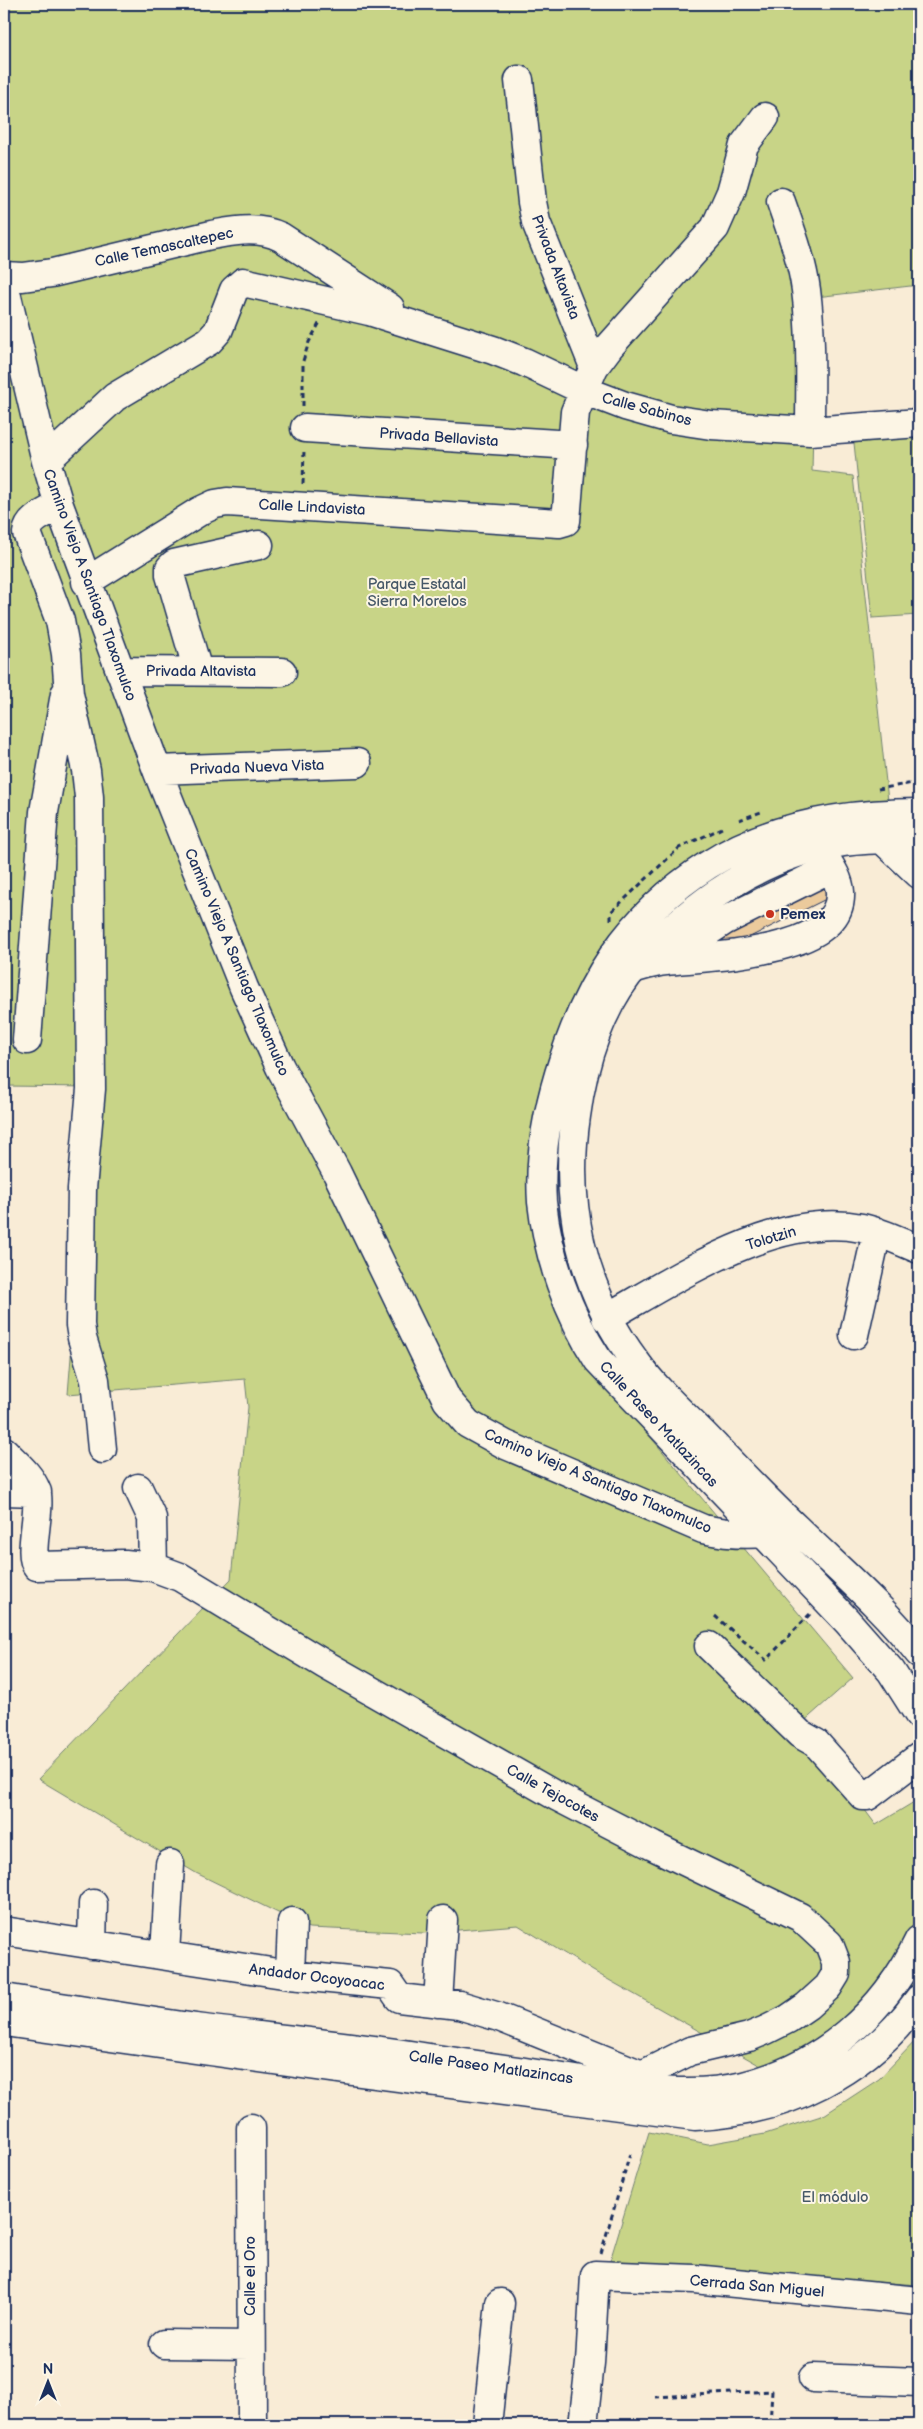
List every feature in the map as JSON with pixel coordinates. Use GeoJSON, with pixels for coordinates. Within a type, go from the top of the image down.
{"type":"FeatureCollection","features":[{"type":"Feature","properties":{"kind":"main road","name":"Privada Altavista"},"geometry":{"type":"LineString","coordinates":[[519,80],[532,202],[536,222],[589,379]]}},
{"type":"Feature","properties":{"kind":"main road"},"geometry":{"type":"LineString","coordinates":[[573,445],[575,412],[589,379],[609,347],[715,228],[731,192],[744,145],[750,134],[765,117]]}},
{"type":"Feature","properties":{"kind":"main road"},"geometry":{"type":"LineString","coordinates":[[781,202],[796,244],[806,289],[810,341],[810,431]]}},
{"type":"Feature","properties":{"kind":"main road","name":"Calle Temascaltepec"},"geometry":{"type":"LineString","coordinates":[[4,276],[23,277],[52,273],[211,235],[238,230],[263,230],[281,237],[417,326]]}},
{"type":"Feature","properties":{"kind":"main road"},"geometry":{"type":"LineString","coordinates":[[46,461],[115,397],[133,384],[209,341],[218,331],[234,290],[238,285],[248,282],[330,300],[417,326]]}},
{"type":"Feature","properties":{"kind":"main road","name":"Camino Viejo A Santiago Tlaxomulco"},"geometry":{"type":"LineString","coordinates":[[4,284],[46,461],[59,506],[157,770],[240,979],[280,1067],[336,1173],[447,1400],[457,1414],[468,1424],[506,1445],[703,1529],[736,1535],[764,1534],[795,1528]]}},
{"type":"Feature","properties":{"kind":"main road","name":"Calle Sabinos"},"geometry":{"type":"LineString","coordinates":[[417,326],[524,362],[589,379],[625,406],[671,418],[711,425],[810,431],[919,423]]}},
{"type":"Feature","properties":{"kind":"main road","name":"Privada Bellavista"},"geometry":{"type":"LineString","coordinates":[[305,428],[573,445]]}},
{"type":"Feature","properties":{"kind":"main road","name":"Calle Lindavista"},"geometry":{"type":"LineString","coordinates":[[86,582],[159,535],[215,504],[228,502],[563,522],[567,518],[573,445]]}},
{"type":"Feature","properties":{"kind":"main road"},"geometry":{"type":"LineString","coordinates":[[59,506],[28,526],[27,533],[60,621],[69,694],[86,770],[90,840],[91,1089],[82,1189],[81,1331],[95,1380],[102,1449]]}},
{"type":"Feature","properties":{"kind":"main road"},"geometry":{"type":"LineString","coordinates":[[198,671],[170,575],[170,568],[174,564],[259,545]]}},
{"type":"Feature","properties":{"kind":"main road","name":"Privada Altavista"},"geometry":{"type":"LineString","coordinates":[[120,671],[282,672]]}},
{"type":"Feature","properties":{"kind":"main road"},"geometry":{"type":"LineString","coordinates":[[27,1040],[44,812],[68,677]]}},
{"type":"Feature","properties":{"kind":"main road","name":"Privada Nueva Vista"},"geometry":{"type":"LineString","coordinates":[[157,770],[357,763]]}},
{"type":"Feature","properties":{"kind":"main road","name":"Calle Paseo Matlazincas"},"geometry":{"type":"LineString","coordinates":[[919,813],[854,815],[784,830],[723,856],[686,880],[662,900],[633,929],[589,992],[564,1056],[548,1115],[542,1199],[545,1222],[557,1271],[578,1325],[598,1360],[610,1375],[826,1597],[891,1671],[919,1715]]}},
{"type":"Feature","properties":{"kind":"main road","name":"Calle Paseo Matlazincas"},"geometry":{"type":"LineString","coordinates":[[919,838],[882,839],[825,857],[758,869],[706,900],[684,917],[632,969],[609,1006],[589,1054],[578,1100],[572,1148],[572,1200],[579,1245],[586,1270],[606,1318],[637,1364],[658,1389],[795,1528],[894,1623],[919,1652]]}},
{"type":"Feature","properties":{"kind":"main road"},"geometry":{"type":"LineString","coordinates":[[882,839],[919,874]]}},
{"type":"Feature","properties":{"kind":"main road"},"geometry":{"type":"LineString","coordinates":[[632,969],[663,961],[752,952],[795,942],[809,936],[830,919],[838,905],[840,888],[825,857],[663,961]]}},
{"type":"Feature","properties":{"kind":"main road","name":"Tolotzin"},"geometry":{"type":"LineString","coordinates":[[606,1318],[678,1278],[756,1239],[779,1232],[826,1225],[862,1228],[919,1249]]}},
{"type":"Feature","properties":{"kind":"main road"},"geometry":{"type":"LineString","coordinates":[[854,1335],[877,1232]]}},
{"type":"Feature","properties":{"kind":"main road"},"geometry":{"type":"LineString","coordinates":[[4,1451],[28,1476],[37,1492],[4,1492]]}},
{"type":"Feature","properties":{"kind":"main road"},"geometry":{"type":"LineString","coordinates":[[138,1488],[152,1518],[153,1568]]}},
{"type":"Feature","properties":{"kind":"main road","name":"Calle Tejocotes"},"geometry":{"type":"LineString","coordinates":[[37,1492],[33,1557],[35,1564],[40,1566],[125,1564],[153,1568],[180,1577],[324,1664],[558,1797],[653,1846],[800,1916],[829,1944],[836,1962],[836,1974],[828,1988],[807,2006],[788,2019],[766,2030],[742,2039],[690,2051],[642,2082]]}},
{"type":"Feature","properties":{"kind":"main road"},"geometry":{"type":"LineString","coordinates":[[709,1646],[800,1734],[816,1743],[863,1796],[868,1796],[919,1757]]}},
{"type":"Feature","properties":{"kind":"main road"},"geometry":{"type":"LineString","coordinates":[[165,1955],[170,1864]]}},
{"type":"Feature","properties":{"kind":"main road"},"geometry":{"type":"LineString","coordinates":[[92,1945],[93,1904]]}},
{"type":"Feature","properties":{"kind":"main road"},"geometry":{"type":"LineString","coordinates":[[438,2003],[444,1920]]}},
{"type":"Feature","properties":{"kind":"main road"},"geometry":{"type":"LineString","coordinates":[[290,1975],[292,1922]]}},
{"type":"Feature","properties":{"kind":"main road","name":"Andador Ocoyoacac"},"geometry":{"type":"LineString","coordinates":[[4,1931],[290,1975],[390,1985],[399,1998],[479,2010],[526,2026],[642,2082]]}},
{"type":"Feature","properties":{"kind":"main road","name":"Calle Paseo Matlazincas"},"geometry":{"type":"LineString","coordinates":[[4,1998],[170,2024],[418,2056],[642,2082],[700,2091],[740,2087],[793,2069],[818,2056],[840,2041],[873,2009],[898,1978],[919,1940]]}},
{"type":"Feature","properties":{"kind":"main road","name":"Calle Paseo Matlazincas"},"geometry":{"type":"LineString","coordinates":[[4,2022],[342,2070],[695,2116],[720,2114],[763,2106],[816,2087],[849,2068],[885,2040],[919,1999]]}},
{"type":"Feature","properties":{"kind":"main road","name":"Calle el Oro"},"geometry":{"type":"LineString","coordinates":[[251,2128],[250,2345],[252,2425]]}},
{"type":"Feature","properties":{"kind":"main road"},"geometry":{"type":"LineString","coordinates":[[583,2425],[590,2364],[594,2275]]}},
{"type":"Feature","properties":{"kind":"main road","name":"Cerrada San Miguel"},"geometry":{"type":"LineString","coordinates":[[594,2275],[694,2279],[919,2302]]}},
{"type":"Feature","properties":{"kind":"main road"},"geometry":{"type":"LineString","coordinates":[[487,2425],[500,2302]]}},
{"type":"Feature","properties":{"kind":"main road"},"geometry":{"type":"LineString","coordinates":[[164,2344],[250,2345]]}},
{"type":"Feature","properties":{"kind":"main road"},"geometry":{"type":"LineString","coordinates":[[813,2378],[919,2382]]}},
{"type":"Feature","properties":{"kind":"path"},"geometry":{"type":"LineString","coordinates":[[302,506],[305,428],[302,392],[303,361],[309,342],[330,300]]}},
{"type":"Feature","properties":{"kind":"path"},"geometry":{"type":"LineString","coordinates":[[715,1616],[766,1660],[826,1597]]}},
{"type":"Feature","properties":{"kind":"path"},"geometry":{"type":"LineString","coordinates":[[594,2275],[630,2154]]}},
{"type":"Feature","properties":{"kind":"path"},"geometry":{"type":"LineString","coordinates":[[656,2396],[772,2391],[770,2425]]}},
{"type":"Feature","properties":{"kind":"green space","name":"Parque Estatal Sierra Morelos"},"geometry":{"type":"Polygon","coordinates":[[[4,4],[919,4],[919,77],[917,78],[919,285],[816,297],[812,471],[853,476],[892,838],[812,848],[642,939],[541,1160],[563,1333],[853,1678],[801,1724],[876,1825],[919,1799],[919,1979],[908,2003],[812,2095],[593,1971],[518,1925],[423,1933],[309,1928],[196,1873],[38,1779],[231,1579],[248,1407],[245,1379],[68,1394],[93,1087],[4,1086],[4,4]]]}},
{"type":"Feature","properties":{"kind":"green space"},"geometry":{"type":"Polygon","coordinates":[[[919,437],[919,615],[872,618],[854,443],[919,437]]]}},
{"type":"Feature","properties":{"kind":"green space","name":"El módulo"},"geometry":{"type":"Polygon","coordinates":[[[919,2037],[919,2285],[609,2264],[649,2132],[708,2144],[765,2134],[824,2115],[879,2079],[919,2037]]]}},
{"type":"Feature","properties":{"kind":"building","name":"Pemex"},"geometry":{"type":"Polygon","coordinates":[[[817,878],[838,893],[722,951],[703,935],[817,878]]]}},
{"type":"Feature","properties":{"kind":"place","name":"Pemex"},"geometry":{"type":"Point","coordinates":[770,914]}}]}
